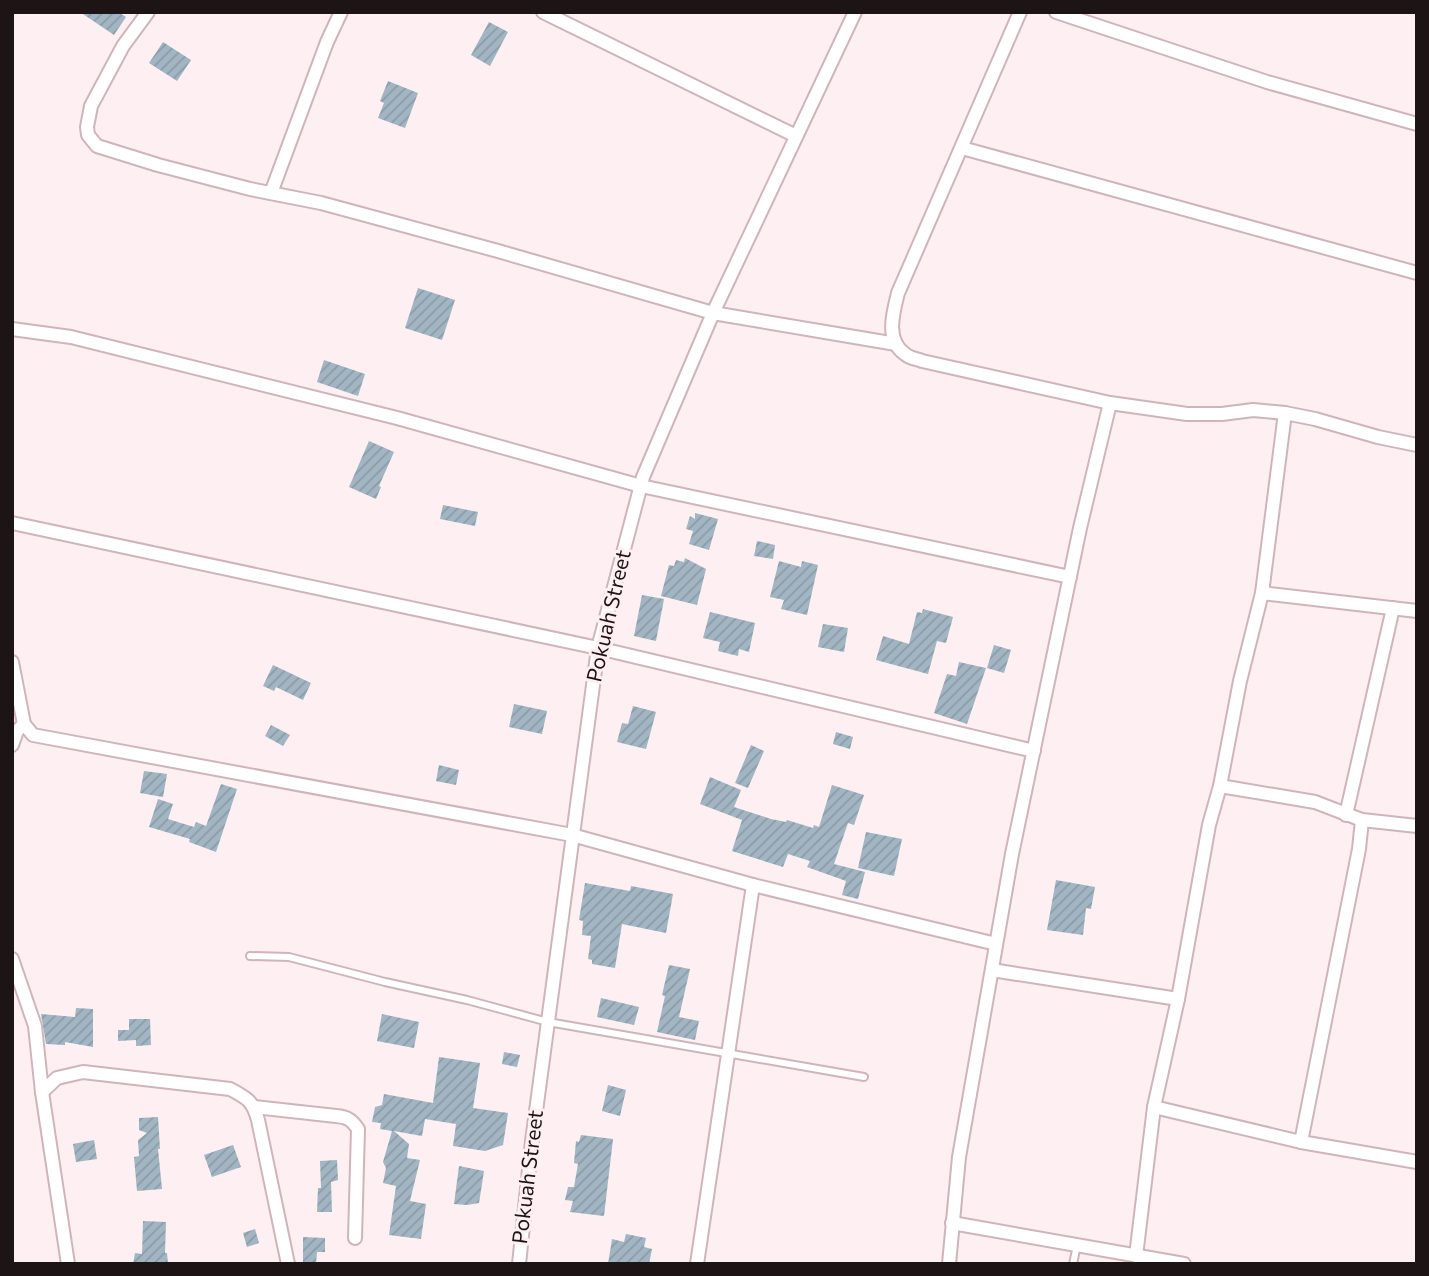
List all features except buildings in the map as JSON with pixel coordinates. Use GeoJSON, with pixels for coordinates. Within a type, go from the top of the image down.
{"type":"FeatureCollection","features":[{"type":"Feature","properties":{"kind":"street"},"geometry":{"type":"LineString","coordinates":[[148,12],[123,46],[91,106],[88,135],[97,146],[158,165],[321,203],[713,313],[896,344]]}},
{"type":"Feature","properties":{"kind":"street"},"geometry":{"type":"LineString","coordinates":[[271,193],[327,42],[341,12]]}},
{"type":"Feature","properties":{"kind":"street"},"geometry":{"type":"LineString","coordinates":[[543,12],[796,136]]}},
{"type":"Feature","properties":{"kind":"street","name":"Pokuah Street"},"geometry":{"type":"LineString","coordinates":[[519,1264],[532,1141],[598,648],[641,485],[713,313],[855,12]]}},
{"type":"Feature","properties":{"kind":"street"},"geometry":{"type":"LineString","coordinates":[[1020,12],[898,293],[891,321],[896,344],[905,355],[1110,402],[1187,414],[1222,414],[1253,410],[1284,413],[1417,445]]}},
{"type":"Feature","properties":{"kind":"street"},"geometry":{"type":"LineString","coordinates":[[1056,12],[1267,82],[1417,124]]}},
{"type":"Feature","properties":{"kind":"street"},"geometry":{"type":"LineString","coordinates":[[962,148],[1417,273]]}},
{"type":"Feature","properties":{"kind":"street"},"geometry":{"type":"LineString","coordinates":[[12,329],[71,337],[384,415],[641,485],[1070,577]]}},
{"type":"Feature","properties":{"kind":"street"},"geometry":{"type":"LineString","coordinates":[[949,1264],[959,1157],[1012,854],[1110,402]]}},
{"type":"Feature","properties":{"kind":"street"},"geometry":{"type":"LineString","coordinates":[[1136,1256],[1154,1107],[1178,999],[1209,825],[1262,593],[1284,413]]}},
{"type":"Feature","properties":{"kind":"street"},"geometry":{"type":"LineString","coordinates":[[12,523],[598,648],[1034,751]]}},
{"type":"Feature","properties":{"kind":"street"},"geometry":{"type":"LineString","coordinates":[[1262,593],[1417,611]]}},
{"type":"Feature","properties":{"kind":"street"},"geometry":{"type":"LineString","coordinates":[[1346,815],[1393,608]]}},
{"type":"Feature","properties":{"kind":"street"},"geometry":{"type":"LineString","coordinates":[[12,662],[24,724],[33,735],[572,835],[753,886],[996,944]]}},
{"type":"Feature","properties":{"kind":"street"},"geometry":{"type":"LineString","coordinates":[[12,746],[17,731],[24,724]]}},
{"type":"Feature","properties":{"kind":"street"},"geometry":{"type":"LineString","coordinates":[[1220,786],[1315,802],[1362,820],[1417,826]]}},
{"type":"Feature","properties":{"kind":"street"},"geometry":{"type":"LineString","coordinates":[[1301,1142],[1359,849],[1362,820]]}},
{"type":"Feature","properties":{"kind":"street"},"geometry":{"type":"LineString","coordinates":[[697,1264],[753,886]]}},
{"type":"Feature","properties":{"kind":"street"},"geometry":{"type":"LineString","coordinates":[[12,959],[35,1026],[42,1092],[68,1264]]}},
{"type":"Feature","properties":{"kind":"street"},"geometry":{"type":"LineString","coordinates":[[992,970],[1178,999]]}},
{"type":"Feature","properties":{"kind":"street"},"geometry":{"type":"LineString","coordinates":[[42,1092],[57,1078],[83,1072],[230,1089],[243,1096],[254,1107],[288,1264]]}},
{"type":"Feature","properties":{"kind":"street"},"geometry":{"type":"LineString","coordinates":[[254,1107],[336,1115],[354,1122],[358,1129],[355,1238]]}},
{"type":"Feature","properties":{"kind":"street"},"geometry":{"type":"LineString","coordinates":[[1154,1107],[1301,1142],[1417,1163]]}},
{"type":"Feature","properties":{"kind":"street"},"geometry":{"type":"LineString","coordinates":[[953,1223],[1184,1264]]}},
{"type":"Feature","properties":{"kind":"lane"},"geometry":{"type":"LineString","coordinates":[[250,956],[289,957],[548,1022],[864,1077]]}},
{"type":"Feature","properties":{"kind":"lane"},"geometry":{"type":"LineString","coordinates":[[1073,1264],[1077,1245]]}}]}
